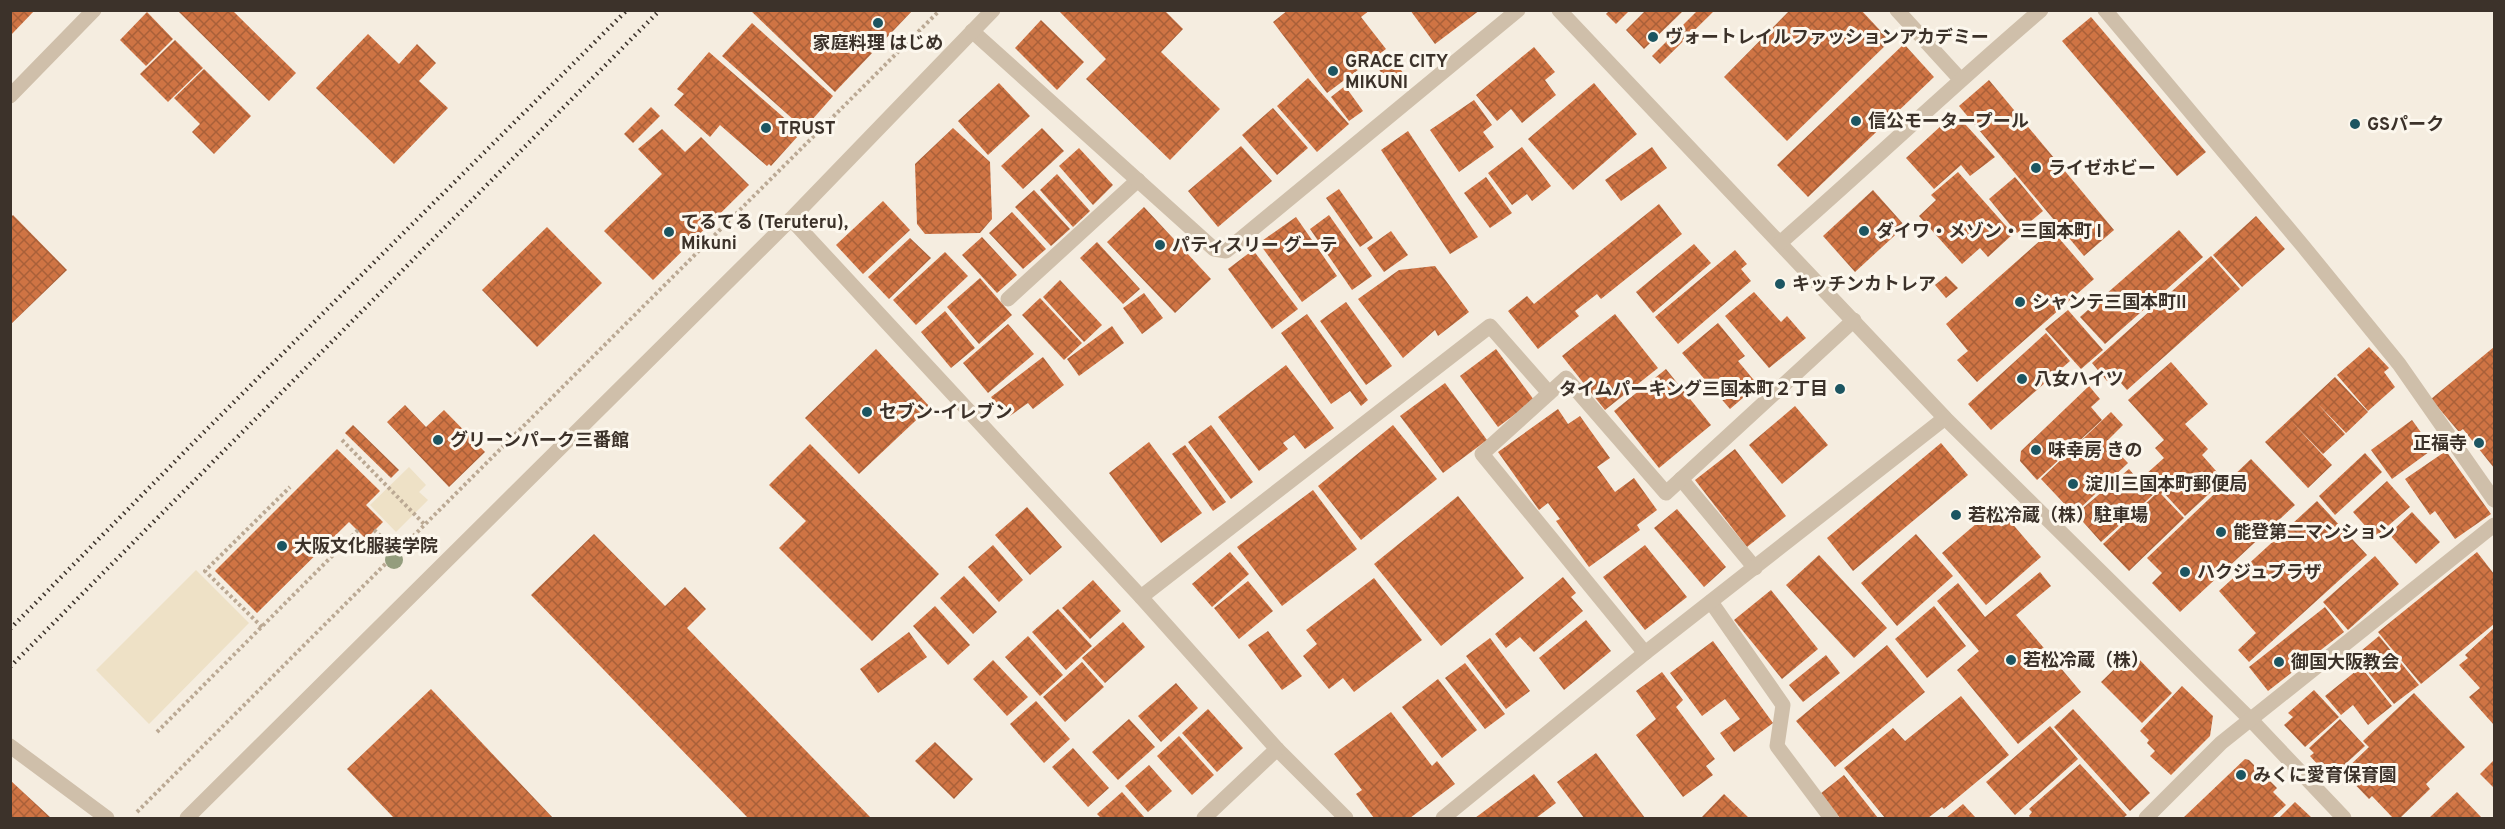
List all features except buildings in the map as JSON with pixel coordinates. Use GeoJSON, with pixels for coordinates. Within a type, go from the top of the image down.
{"type":"FeatureCollection","features":[{"type":"Feature","properties":{"kind":"street"},"geometry":{"type":"LineString","coordinates":[[187,819],[791,219],[993,10]]}},
{"type":"Feature","properties":{"kind":"street"},"geometry":{"type":"LineString","coordinates":[[972,31],[1214,249],[1226,251],[1518,10]]}},
{"type":"Feature","properties":{"kind":"street"},"geometry":{"type":"LineString","coordinates":[[1559,10],[1945,418],[2252,721],[2344,819]]}},
{"type":"Feature","properties":{"kind":"street"},"geometry":{"type":"LineString","coordinates":[[1898,10],[1960,79]]}},
{"type":"Feature","properties":{"kind":"street"},"geometry":{"type":"LineString","coordinates":[[1781,243],[1882,154],[1960,79],[2041,10]]}},
{"type":"Feature","properties":{"kind":"street"},"geometry":{"type":"LineString","coordinates":[[2104,10],[2399,364],[2494,500]]}},
{"type":"Feature","properties":{"kind":"street"},"geometry":{"type":"LineString","coordinates":[[10,96],[93,11]]}},
{"type":"Feature","properties":{"kind":"street"},"geometry":{"type":"LineString","coordinates":[[1008,299],[1138,180]]}},
{"type":"Feature","properties":{"kind":"street"},"geometry":{"type":"LineString","coordinates":[[791,219],[1141,597],[1277,749],[1346,819]]}},
{"type":"Feature","properties":{"kind":"street"},"geometry":{"type":"LineString","coordinates":[[1645,653],[1482,454],[1566,378],[1666,493],[1854,320]]}},
{"type":"Feature","properties":{"kind":"street"},"geometry":{"type":"LineString","coordinates":[[1141,597],[1490,326],[1549,393]]}},
{"type":"Feature","properties":{"kind":"street"},"geometry":{"type":"LineString","coordinates":[[1443,819],[1645,653],[1945,418]]}},
{"type":"Feature","properties":{"kind":"street"},"geometry":{"type":"LineString","coordinates":[[1681,479],[1755,568]]}},
{"type":"Feature","properties":{"kind":"street"},"geometry":{"type":"LineString","coordinates":[[2146,819],[2221,743],[2252,721],[2494,525]]}},
{"type":"Feature","properties":{"kind":"street"},"geometry":{"type":"LineString","coordinates":[[1710,602],[1784,705],[1777,746],[1831,819]]}},
{"type":"Feature","properties":{"kind":"street"},"geometry":{"type":"LineString","coordinates":[[10,746],[107,819]]}},
{"type":"Feature","properties":{"kind":"street"},"geometry":{"type":"LineString","coordinates":[[1204,819],[1277,749]]}},
{"type":"Feature","properties":{"kind":"path"},"geometry":{"type":"LineString","coordinates":[[129,819],[940,10]]}},
{"type":"Feature","properties":{"kind":"path"},"geometry":{"type":"LineString","coordinates":[[342,440],[425,525]]}},
{"type":"Feature","properties":{"kind":"path"},"geometry":{"type":"LineString","coordinates":[[262,627],[205,571],[290,487]]}},
{"type":"Feature","properties":{"kind":"path"},"geometry":{"type":"LineString","coordinates":[[157,732],[358,530]]}},
{"type":"Feature","properties":{"kind":"path"},"geometry":{"type":"LineString","coordinates":[[374,530],[398,552]]}},
{"type":"Feature","properties":{"kind":"shaded area"},"geometry":{"type":"Polygon","coordinates":[[[409,467],[426,485],[419,492],[428,500],[396,532],[370,505],[409,467]]]}},
{"type":"Feature","properties":{"kind":"shaded area"},"geometry":{"type":"Polygon","coordinates":[[[196,570],[249,623],[149,724],[96,670],[196,570]]]}},
{"type":"Feature","properties":{"kind":"railway"},"geometry":{"type":"LineString","coordinates":[[10,629],[627,10]]}},
{"type":"Feature","properties":{"kind":"railway"},"geometry":{"type":"LineString","coordinates":[[10,667],[660,10]]}},
{"type":"Feature","properties":{"kind":"place","name":"家庭料理 はじめ"},"geometry":{"type":"Point","coordinates":[878,23]}},
{"type":"Feature","properties":{"kind":"place","name":"ヴォートレイルファッションアカデミー"},"geometry":{"type":"Point","coordinates":[1653,37]}},
{"type":"Feature","properties":{"kind":"place","name":"GRACE CITY MIKUNI"},"geometry":{"type":"Point","coordinates":[1333,71]}},
{"type":"Feature","properties":{"kind":"place","name":"信公モータープール"},"geometry":{"type":"Point","coordinates":[1856,121]}},
{"type":"Feature","properties":{"kind":"place","name":"GSパーク"},"geometry":{"type":"Point","coordinates":[2355,124]}},
{"type":"Feature","properties":{"kind":"place","name":"TRUST"},"geometry":{"type":"Point","coordinates":[766,128]}},
{"type":"Feature","properties":{"kind":"place","name":"ライゼホビー"},"geometry":{"type":"Point","coordinates":[2036,168]}},
{"type":"Feature","properties":{"kind":"place","name":"ダイワ・メゾン・三国本町 I"},"geometry":{"type":"Point","coordinates":[1864,231]}},
{"type":"Feature","properties":{"kind":"place","name":"てるてる (Teruteru), Mikuni"},"geometry":{"type":"Point","coordinates":[669,232]}},
{"type":"Feature","properties":{"kind":"place","name":"パティスリー グーテ"},"geometry":{"type":"Point","coordinates":[1160,245]}},
{"type":"Feature","properties":{"kind":"place","name":"キッチンカトレア"},"geometry":{"type":"Point","coordinates":[1780,284]}},
{"type":"Feature","properties":{"kind":"place","name":"シャンテ三国本町II"},"geometry":{"type":"Point","coordinates":[2020,302]}},
{"type":"Feature","properties":{"kind":"place","name":"八女ハイツ"},"geometry":{"type":"Point","coordinates":[2022,379]}},
{"type":"Feature","properties":{"kind":"place","name":"タイムパーキング三国本町２丁目"},"geometry":{"type":"Point","coordinates":[1840,389]}},
{"type":"Feature","properties":{"kind":"place","name":"セブン-イレブン"},"geometry":{"type":"Point","coordinates":[867,412]}},
{"type":"Feature","properties":{"kind":"place","name":"グリーンパーク三番館"},"geometry":{"type":"Point","coordinates":[438,440]}},
{"type":"Feature","properties":{"kind":"place","name":"正福寺"},"geometry":{"type":"Point","coordinates":[2479,443]}},
{"type":"Feature","properties":{"kind":"place","name":"味幸房 きの"},"geometry":{"type":"Point","coordinates":[2036,450]}},
{"type":"Feature","properties":{"kind":"place","name":"淀川三国本町郵便局"},"geometry":{"type":"Point","coordinates":[2073,484]}},
{"type":"Feature","properties":{"kind":"place","name":"若松冷蔵（株）駐車場"},"geometry":{"type":"Point","coordinates":[1956,515]}},
{"type":"Feature","properties":{"kind":"place","name":"能登第二マンション"},"geometry":{"type":"Point","coordinates":[2221,532]}},
{"type":"Feature","properties":{"kind":"place","name":"大阪文化服装学院"},"geometry":{"type":"Point","coordinates":[282,546]}},
{"type":"Feature","properties":{"kind":"place","name":"ハクジュプラザ"},"geometry":{"type":"Point","coordinates":[2185,572]}},
{"type":"Feature","properties":{"kind":"place","name":"若松冷蔵（株）"},"geometry":{"type":"Point","coordinates":[2011,660]}},
{"type":"Feature","properties":{"kind":"place","name":"御国大阪教会"},"geometry":{"type":"Point","coordinates":[2279,662]}},
{"type":"Feature","properties":{"kind":"place","name":"みくに愛育保育園"},"geometry":{"type":"Point","coordinates":[2241,775]}}]}
